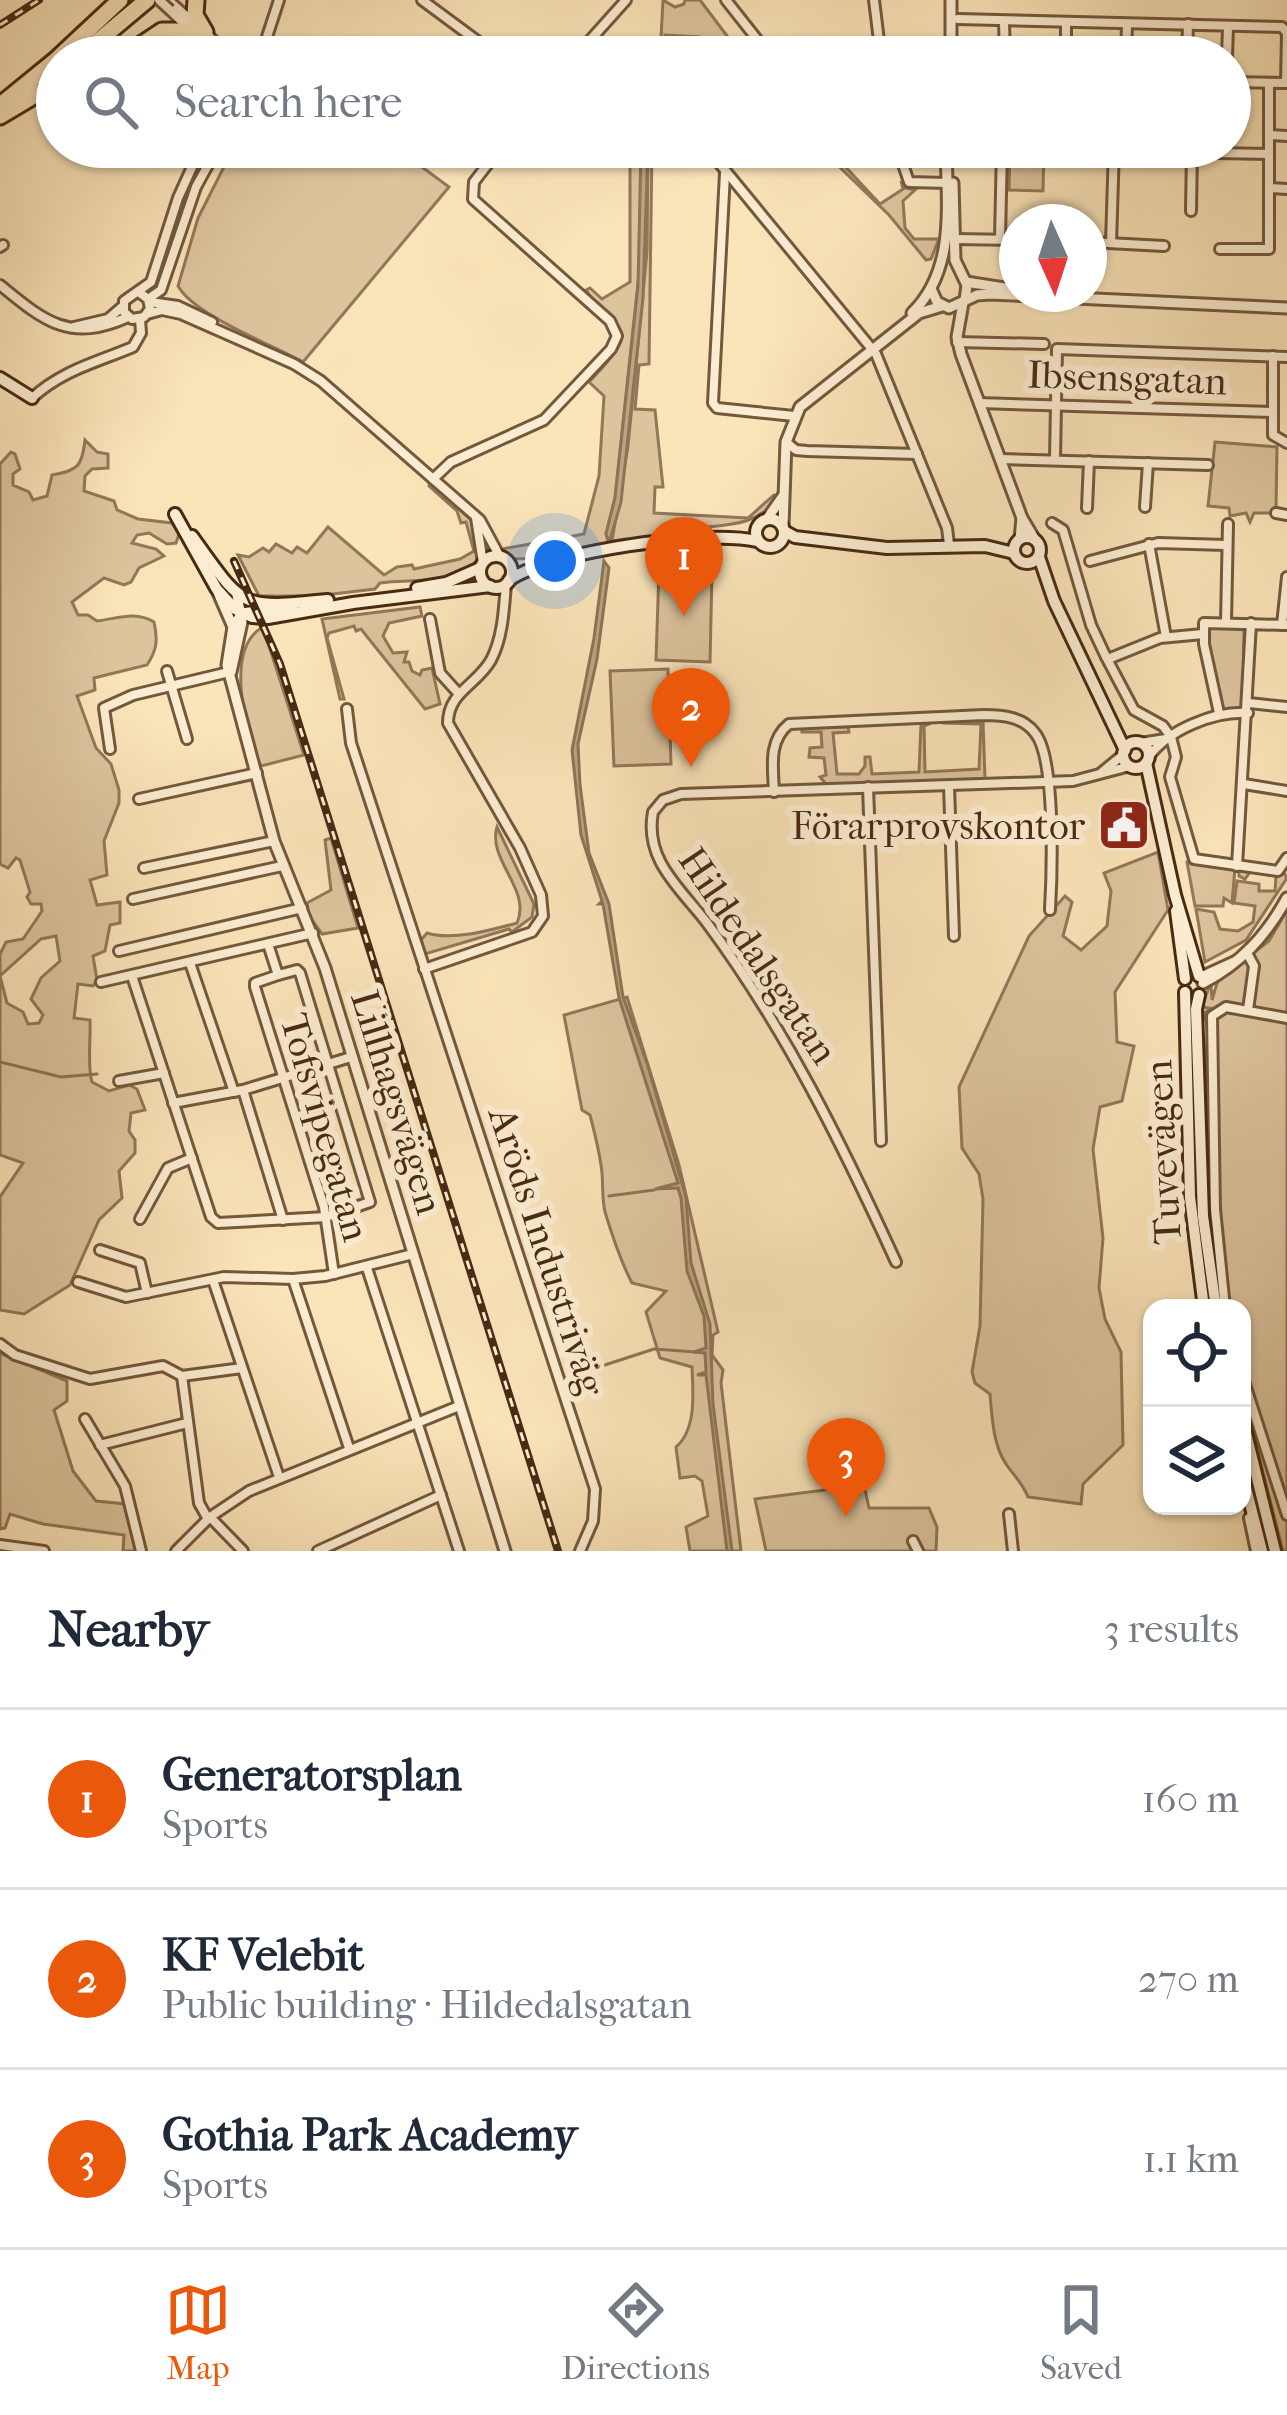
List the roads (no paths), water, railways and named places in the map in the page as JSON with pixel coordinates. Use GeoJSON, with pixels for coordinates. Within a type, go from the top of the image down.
{"type":"FeatureCollection","features":[{"type":"Feature","properties":{"kind":"highway"},"geometry":{"type":"LineString","coordinates":[[104,36],[147,0]]}},
{"type":"Feature","properties":{"kind":"highway"},"geometry":{"type":"LineString","coordinates":[[157,36],[167,30],[198,31],[196,0]]}},
{"type":"Feature","properties":{"kind":"highway"},"geometry":{"type":"LineString","coordinates":[[123,36],[166,3]]}},
{"type":"Feature","properties":{"kind":"highway"},"geometry":{"type":"LineString","coordinates":[[82,36],[116,4]]}},
{"type":"Feature","properties":{"kind":"highway"},"geometry":{"type":"LineString","coordinates":[[1,110],[36,78]]}},
{"type":"Feature","properties":{"kind":"highway"},"geometry":{"type":"LineString","coordinates":[[1,110],[36,86]]}},
{"type":"Feature","properties":{"kind":"highway"},"geometry":{"type":"LineString","coordinates":[[1,110],[36,92]]}},
{"type":"Feature","properties":{"kind":"highway"},"geometry":{"type":"LineString","coordinates":[[1,110],[36,99]]}},
{"type":"Feature","properties":{"kind":"main road"},"geometry":{"type":"LineString","coordinates":[[0,378],[32,398]]}},
{"type":"Feature","properties":{"kind":"main road","name":"Lillhagsvägen"},"geometry":{"type":"LineString","coordinates":[[262,619],[242,613],[216,588],[176,514],[236,595],[256,604],[318,601]]}},
{"type":"Feature","properties":{"kind":"main road"},"geometry":{"type":"LineString","coordinates":[[262,619],[491,586],[547,565],[645,544],[718,536],[763,522],[795,537],[887,548],[1021,543]]}},
{"type":"Feature","properties":{"kind":"main road"},"geometry":{"type":"LineString","coordinates":[[757,541],[763,522]]}},
{"type":"Feature","properties":{"kind":"main road"},"geometry":{"type":"LineString","coordinates":[[778,546],[783,529]]}},
{"type":"Feature","properties":{"kind":"main road"},"geometry":{"type":"LineString","coordinates":[[718,536],[757,541],[767,548],[843,542]]}},
{"type":"Feature","properties":{"kind":"main road","name":"Tuvevägen"},"geometry":{"type":"LineString","coordinates":[[1021,543],[1040,547],[1034,560],[1019,561],[1021,543]]}},
{"type":"Feature","properties":{"kind":"main road"},"geometry":{"type":"LineString","coordinates":[[318,601],[446,583],[504,559],[547,565]]}},
{"type":"Feature","properties":{"kind":"main road"},"geometry":{"type":"LineString","coordinates":[[504,559],[511,569],[508,582]]}},
{"type":"Feature","properties":{"kind":"main road","name":"Tuvevägen"},"geometry":{"type":"LineString","coordinates":[[1034,560],[1107,709],[1135,755],[1160,825],[1201,982],[1196,1016],[1203,1216],[1215,1299]]}},
{"type":"Feature","properties":{"kind":"main road"},"geometry":{"type":"LineString","coordinates":[[482,565],[482,579],[491,586]]}},
{"type":"Feature","properties":{"kind":"main road","name":"Tuvevägen"},"geometry":{"type":"LineString","coordinates":[[1175,896],[1185,986],[1190,1197],[1202,1299]]}},
{"type":"Feature","properties":{"kind":"main road"},"geometry":{"type":"LineString","coordinates":[[1191,974],[1201,982],[1192,998],[1185,986],[1191,974]]}},
{"type":"Feature","properties":{"kind":"main road"},"geometry":{"type":"LineString","coordinates":[[1251,1454],[1275,1551]]}},
{"type":"Feature","properties":{"kind":"main road"},"geometry":{"type":"LineString","coordinates":[[1251,1507],[1259,1551]]}},
{"type":"Feature","properties":{"kind":"street"},"geometry":{"type":"LineString","coordinates":[[267,36],[279,0]]}},
{"type":"Feature","properties":{"kind":"street"},"geometry":{"type":"LineString","coordinates":[[422,0],[471,36]]}},
{"type":"Feature","properties":{"kind":"street"},"geometry":{"type":"LineString","coordinates":[[594,36],[626,0]]}},
{"type":"Feature","properties":{"kind":"street"},"geometry":{"type":"LineString","coordinates":[[726,0],[754,36]]}},
{"type":"Feature","properties":{"kind":"street"},"geometry":{"type":"LineString","coordinates":[[874,0],[878,36]]}},
{"type":"Feature","properties":{"kind":"street"},"geometry":{"type":"LineString","coordinates":[[948,0],[948,36]]}},
{"type":"Feature","properties":{"kind":"street"},"geometry":{"type":"LineString","coordinates":[[166,3],[204,36]]}},
{"type":"Feature","properties":{"kind":"street"},"geometry":{"type":"LineString","coordinates":[[958,19],[1286,29],[1287,83],[1251,83]]}},
{"type":"Feature","properties":{"kind":"street"},"geometry":{"type":"LineString","coordinates":[[1004,22],[1004,36]]}},
{"type":"Feature","properties":{"kind":"street"},"geometry":{"type":"LineString","coordinates":[[1066,23],[1066,36]]}},
{"type":"Feature","properties":{"kind":"street"},"geometry":{"type":"LineString","coordinates":[[1188,24],[1188,36]]}},
{"type":"Feature","properties":{"kind":"street"},"geometry":{"type":"LineString","coordinates":[[1127,25],[1127,36]]}},
{"type":"Feature","properties":{"kind":"street"},"geometry":{"type":"LineString","coordinates":[[1228,27],[1228,36]]}},
{"type":"Feature","properties":{"kind":"street"},"geometry":{"type":"LineString","coordinates":[[198,31],[202,36]]}},
{"type":"Feature","properties":{"kind":"street"},"geometry":{"type":"LineString","coordinates":[[1220,249],[1269,249],[1270,83]]}},
{"type":"Feature","properties":{"kind":"street"},"geometry":{"type":"LineString","coordinates":[[1269,135],[1287,136]]}},
{"type":"Feature","properties":{"kind":"street"},"geometry":{"type":"LineString","coordinates":[[1251,154],[1269,154]]}},
{"type":"Feature","properties":{"kind":"street"},"geometry":{"type":"LineString","coordinates":[[32,398],[52,379],[133,347],[140,338],[146,298],[192,168]]}},
{"type":"Feature","properties":{"kind":"street"},"geometry":{"type":"LineString","coordinates":[[146,298],[161,290],[206,168]]}},
{"type":"Feature","properties":{"kind":"street"},"geometry":{"type":"LineString","coordinates":[[433,479],[451,462],[544,420],[580,385],[617,336],[610,321],[473,199],[474,182],[485,168]]}},
{"type":"Feature","properties":{"kind":"street"},"geometry":{"type":"LineString","coordinates":[[723,168],[884,368],[947,528],[942,546]]}},
{"type":"Feature","properties":{"kind":"street"},"geometry":{"type":"LineString","coordinates":[[904,168],[909,182],[950,183]]}},
{"type":"Feature","properties":{"kind":"street"},"geometry":{"type":"LineString","coordinates":[[950,168],[955,260],[965,280],[964,301]]}},
{"type":"Feature","properties":{"kind":"street"},"geometry":{"type":"LineString","coordinates":[[1001,204],[1002,168]]}},
{"type":"Feature","properties":{"kind":"street"},"geometry":{"type":"LineString","coordinates":[[1111,243],[1113,168]]}},
{"type":"Feature","properties":{"kind":"street"},"geometry":{"type":"LineString","coordinates":[[1191,211],[1192,168]]}},
{"type":"Feature","properties":{"kind":"street"},"geometry":{"type":"LineString","coordinates":[[725,171],[715,407],[794,416]]}},
{"type":"Feature","properties":{"kind":"street"},"geometry":{"type":"LineString","coordinates":[[783,529],[786,442],[794,416],[804,401],[886,337],[932,291],[945,254],[950,183]]}},
{"type":"Feature","properties":{"kind":"street"},"geometry":{"type":"LineString","coordinates":[[1270,188],[1287,188]]}},
{"type":"Feature","properties":{"kind":"street"},"geometry":{"type":"LineString","coordinates":[[954,239],[999,239]]}},
{"type":"Feature","properties":{"kind":"street"},"geometry":{"type":"LineString","coordinates":[[1107,243],[1165,246]]}},
{"type":"Feature","properties":{"kind":"street"},"geometry":{"type":"LineString","coordinates":[[937,278],[952,272],[965,280],[999,287]]}},
{"type":"Feature","properties":{"kind":"street"},"geometry":{"type":"LineString","coordinates":[[0,285],[43,319],[72,328],[95,329],[128,316],[171,310],[228,334]]}},
{"type":"Feature","properties":{"kind":"street"},"geometry":{"type":"LineString","coordinates":[[932,291],[942,306]]}},
{"type":"Feature","properties":{"kind":"street"},"geometry":{"type":"LineString","coordinates":[[72,328],[107,319],[129,294],[178,306],[321,380],[483,523],[504,559]]}},
{"type":"Feature","properties":{"kind":"street"},"geometry":{"type":"LineString","coordinates":[[886,337],[919,313],[980,294],[999,294]]}},
{"type":"Feature","properties":{"kind":"street"},"geometry":{"type":"LineString","coordinates":[[1107,298],[1287,308]]}},
{"type":"Feature","properties":{"kind":"street","name":"Tuvevägen"},"geometry":{"type":"LineString","coordinates":[[957,340],[964,301]]}},
{"type":"Feature","properties":{"kind":"street"},"geometry":{"type":"LineString","coordinates":[[123,306],[128,316]]}},
{"type":"Feature","properties":{"kind":"street","name":"Tuvevägen"},"geometry":{"type":"LineString","coordinates":[[942,306],[1022,518],[1021,543]]}},
{"type":"Feature","properties":{"kind":"street"},"geometry":{"type":"LineString","coordinates":[[957,340],[1045,344]]}},
{"type":"Feature","properties":{"kind":"street"},"geometry":{"type":"LineString","coordinates":[[1055,459],[1057,349],[1287,357]]}},
{"type":"Feature","properties":{"kind":"street"},"geometry":{"type":"LineString","coordinates":[[1273,356],[1275,439],[1287,443]]}},
{"type":"Feature","properties":{"kind":"street","name":"Ibsensgatan"},"geometry":{"type":"LineString","coordinates":[[979,403],[1272,412]]}},
{"type":"Feature","properties":{"kind":"street"},"geometry":{"type":"LineString","coordinates":[[786,442],[796,450],[917,454]]}},
{"type":"Feature","properties":{"kind":"street"},"geometry":{"type":"LineString","coordinates":[[1000,459],[1208,465]]}},
{"type":"Feature","properties":{"kind":"street"},"geometry":{"type":"LineString","coordinates":[[1087,508],[1089,461]]}},
{"type":"Feature","properties":{"kind":"street"},"geometry":{"type":"LineString","coordinates":[[1145,507],[1148,464]]}},
{"type":"Feature","properties":{"kind":"street"},"geometry":{"type":"LineString","coordinates":[[763,522],[779,505],[784,490]]}},
{"type":"Feature","properties":{"kind":"street"},"geometry":{"type":"LineString","coordinates":[[475,517],[482,565]]}},
{"type":"Feature","properties":{"kind":"street"},"geometry":{"type":"LineString","coordinates":[[1052,523],[1063,530],[1083,564],[1090,625],[1134,710],[1156,722],[1169,738],[1176,757],[1170,777],[1194,859],[1280,871],[1287,858]]}},
{"type":"Feature","properties":{"kind":"street"},"geometry":{"type":"LineString","coordinates":[[1226,622],[1228,524]]}},
{"type":"Feature","properties":{"kind":"street"},"geometry":{"type":"LineString","coordinates":[[1083,564],[1149,544],[1226,545]]}},
{"type":"Feature","properties":{"kind":"street"},"geometry":{"type":"LineString","coordinates":[[1149,544],[1166,637]]}},
{"type":"Feature","properties":{"kind":"street"},"geometry":{"type":"LineString","coordinates":[[1108,659],[1166,637],[1226,622],[1284,625],[1287,577]]}},
{"type":"Feature","properties":{"kind":"street"},"geometry":{"type":"LineString","coordinates":[[424,970],[532,932],[544,916],[541,895],[500,806],[450,730],[449,705],[492,658],[501,633],[508,582]]}},
{"type":"Feature","properties":{"kind":"street"},"geometry":{"type":"LineString","coordinates":[[491,586],[503,610]]}},
{"type":"Feature","properties":{"kind":"street","name":"Lillhagsvägen"},"geometry":{"type":"LineString","coordinates":[[216,588],[233,627],[227,654],[274,841],[313,933],[506,1551]]}},
{"type":"Feature","properties":{"kind":"street","name":"Lillhagsvägen"},"geometry":{"type":"LineString","coordinates":[[231,672],[242,613],[236,595]]}},
{"type":"Feature","properties":{"kind":"street"},"geometry":{"type":"LineString","coordinates":[[233,627],[242,613],[318,601]]}},
{"type":"Feature","properties":{"kind":"street"},"geometry":{"type":"LineString","coordinates":[[234,650],[249,628],[262,619]]}},
{"type":"Feature","properties":{"kind":"street"},"geometry":{"type":"LineString","coordinates":[[430,619],[440,673],[459,694]]}},
{"type":"Feature","properties":{"kind":"street"},"geometry":{"type":"LineString","coordinates":[[1237,866],[1251,623]]}},
{"type":"Feature","properties":{"kind":"street"},"geometry":{"type":"LineString","coordinates":[[1204,629],[1219,713]]}},
{"type":"Feature","properties":{"kind":"street"},"geometry":{"type":"LineString","coordinates":[[167,671],[187,739]]}},
{"type":"Feature","properties":{"kind":"street"},"geometry":{"type":"LineString","coordinates":[[110,749],[104,708],[171,685],[231,672]]}},
{"type":"Feature","properties":{"kind":"street"},"geometry":{"type":"LineString","coordinates":[[1135,755],[1219,713],[1287,707]]}},
{"type":"Feature","properties":{"kind":"street","name":"Aröds Industriväg"},"geometry":{"type":"LineString","coordinates":[[347,710],[351,743],[595,1490],[597,1504],[580,1551]]}},
{"type":"Feature","properties":{"kind":"street"},"geometry":{"type":"LineString","coordinates":[[773,792],[777,735],[789,724],[1010,717],[1026,724],[1043,745],[1050,910]]}},
{"type":"Feature","properties":{"kind":"street","name":"Hildedalsgatan"},"geometry":{"type":"LineString","coordinates":[[896,1262],[808,1081],[734,962],[653,850],[653,812],[668,797],[1073,781],[1102,773],[1169,738]]}},
{"type":"Feature","properties":{"kind":"street"},"geometry":{"type":"LineString","coordinates":[[139,799],[257,773]]}},
{"type":"Feature","properties":{"kind":"street"},"geometry":{"type":"LineString","coordinates":[[1244,784],[1287,790]]}},
{"type":"Feature","properties":{"kind":"street"},"geometry":{"type":"LineString","coordinates":[[949,786],[954,936]]}},
{"type":"Feature","properties":{"kind":"street","name":"Hildedalsgatan"},"geometry":{"type":"LineString","coordinates":[[868,788],[881,1141]]}},
{"type":"Feature","properties":{"kind":"street"},"geometry":{"type":"LineString","coordinates":[[144,868],[274,841]]}},
{"type":"Feature","properties":{"kind":"street"},"geometry":{"type":"LineString","coordinates":[[133,899],[282,866]]}},
{"type":"Feature","properties":{"kind":"street"},"geometry":{"type":"LineString","coordinates":[[1201,982],[1226,972],[1247,953],[1287,898]]}},
{"type":"Feature","properties":{"kind":"street"},"geometry":{"type":"LineString","coordinates":[[118,951],[302,908]]}},
{"type":"Feature","properties":{"kind":"street"},"geometry":{"type":"LineString","coordinates":[[101,982],[313,933]]}},
{"type":"Feature","properties":{"kind":"street","name":"Tofsvipegatan"},"geometry":{"type":"LineString","coordinates":[[268,944],[278,975],[254,985],[326,1216],[334,1274]]}},
{"type":"Feature","properties":{"kind":"street"},"geometry":{"type":"LineString","coordinates":[[1247,953],[1254,963],[1248,1010]]}},
{"type":"Feature","properties":{"kind":"street"},"geometry":{"type":"LineString","coordinates":[[190,963],[283,1220]]}},
{"type":"Feature","properties":{"kind":"street"},"geometry":{"type":"LineString","coordinates":[[132,976],[214,1222],[326,1216],[370,1202],[300,973],[278,975]]}},
{"type":"Feature","properties":{"kind":"street"},"geometry":{"type":"LineString","coordinates":[[1225,1299],[1214,1209],[1213,1013],[1222,1007],[1287,1018]]}},
{"type":"Feature","properties":{"kind":"street"},"geometry":{"type":"LineString","coordinates":[[173,1103],[239,1091],[351,1057]]}},
{"type":"Feature","properties":{"kind":"street"},"geometry":{"type":"LineString","coordinates":[[119,1081],[164,1073]]}},
{"type":"Feature","properties":{"kind":"street"},"geometry":{"type":"LineString","coordinates":[[140,1219],[168,1168],[192,1158]]}},
{"type":"Feature","properties":{"kind":"street"},"geometry":{"type":"LineString","coordinates":[[100,1250],[140,1263],[147,1293]]}},
{"type":"Feature","properties":{"kind":"street"},"geometry":{"type":"LineString","coordinates":[[78,1282],[126,1297],[213,1279],[293,1280],[334,1274],[413,1254]]}},
{"type":"Feature","properties":{"kind":"street","name":"Tofsvipegatan"},"geometry":{"type":"LineString","coordinates":[[367,1268],[459,1551]]}},
{"type":"Feature","properties":{"kind":"street"},"geometry":{"type":"LineString","coordinates":[[213,1279],[279,1477]]}},
{"type":"Feature","properties":{"kind":"street"},"geometry":{"type":"LineString","coordinates":[[293,1280],[350,1448]]}},
{"type":"Feature","properties":{"kind":"street"},"geometry":{"type":"LineString","coordinates":[[0,1344],[15,1355],[90,1379],[163,1366],[182,1376],[242,1368]]}},
{"type":"Feature","properties":{"kind":"street"},"geometry":{"type":"LineString","coordinates":[[182,1376],[199,1506],[243,1551]]}},
{"type":"Feature","properties":{"kind":"street"},"geometry":{"type":"LineString","coordinates":[[1251,1403],[1286,1509]]}},
{"type":"Feature","properties":{"kind":"street"},"geometry":{"type":"LineString","coordinates":[[176,1551],[209,1518],[279,1477],[459,1406]]}},
{"type":"Feature","properties":{"kind":"street"},"geometry":{"type":"LineString","coordinates":[[85,1419],[124,1486],[141,1551]]}},
{"type":"Feature","properties":{"kind":"street"},"geometry":{"type":"LineString","coordinates":[[100,1445],[187,1423]]}},
{"type":"Feature","properties":{"kind":"street"},"geometry":{"type":"LineString","coordinates":[[318,1551],[441,1496]]}},
{"type":"Feature","properties":{"kind":"street"},"geometry":{"type":"LineString","coordinates":[[1009,1514],[1013,1551]]}},
{"type":"Feature","properties":{"kind":"street"},"geometry":{"type":"LineString","coordinates":[[0,1545],[44,1551]]}},
{"type":"Feature","properties":{"kind":"waterway"},"geometry":{"type":"LineString","coordinates":[[0,1062],[61,1077],[97,1074]]}},
{"type":"Feature","properties":{"kind":"waterway"},"geometry":{"type":"LineString","coordinates":[[609,1196],[654,1190]]}},
{"type":"Feature","properties":{"kind":"waterway"},"geometry":{"type":"LineString","coordinates":[[571,1376],[654,1349],[696,1352]]}},
{"type":"Feature","properties":{"kind":"railway"},"geometry":{"type":"LineString","coordinates":[[0,25],[39,0]]}},
{"type":"Feature","properties":{"kind":"railway"},"geometry":{"type":"LineString","coordinates":[[234,561],[280,664],[558,1551]]}},
{"type":"Feature","properties":{"kind":"place","name":"Generatorsplan"},"geometry":{"type":"Point","coordinates":[684,616]}},
{"type":"Feature","properties":{"kind":"place","name":"KF Velebit"},"geometry":{"type":"Point","coordinates":[691,767]}},
{"type":"Feature","properties":{"kind":"place","name":"Förarprovskontor"},"geometry":{"type":"Point","coordinates":[1124,825]}},
{"type":"Feature","properties":{"kind":"place","name":"Gothia Park Academy"},"geometry":{"type":"Point","coordinates":[846,1517]}}]}
